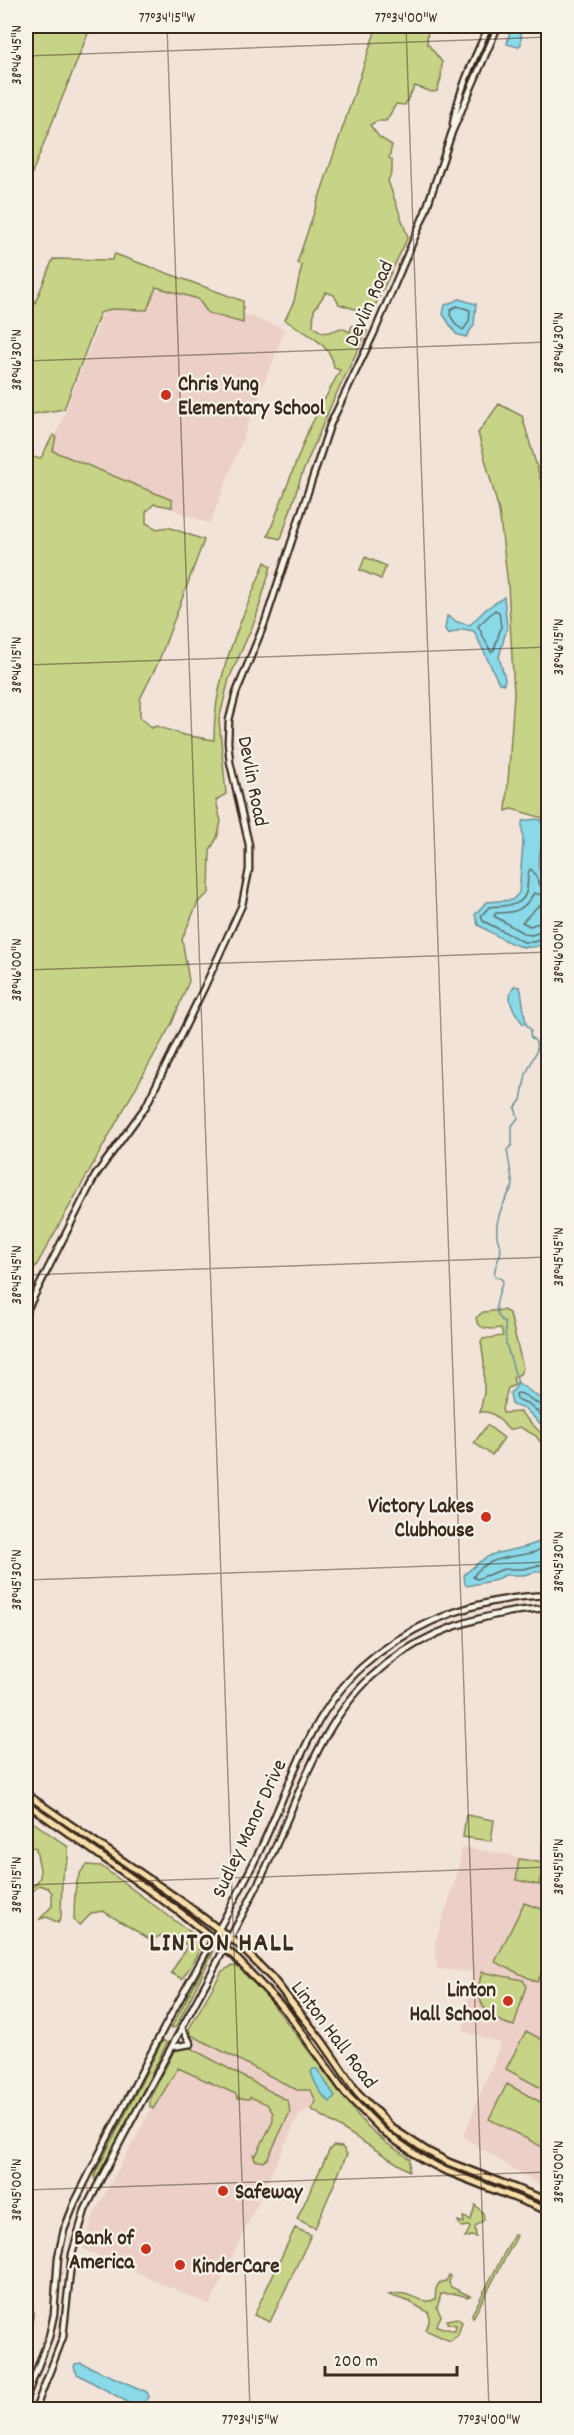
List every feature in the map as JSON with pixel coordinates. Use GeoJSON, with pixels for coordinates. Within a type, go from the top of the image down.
{"type":"FeatureCollection","features":[{"type":"Feature","properties":{"kind":"main road","name":"Devlin Road"},"geometry":{"type":"LineString","coordinates":[[452,132],[456,107],[489,26]]}},
{"type":"Feature","properties":{"kind":"main road","name":"Devlin Road"},"geometry":{"type":"LineString","coordinates":[[26,1312],[95,1176],[146,1106],[242,905],[249,873],[249,845],[229,755],[228,729],[231,708],[265,622],[327,435],[374,333],[425,213],[452,132],[498,26]]}},
{"type":"Feature","properties":{"kind":"main road","name":"Sudley Manor Drive"},"geometry":{"type":"LineString","coordinates":[[26,2398],[49,2337],[54,2314],[58,2257],[69,2216],[259,1851],[309,1737],[328,1704],[353,1676],[398,1639],[443,1616],[485,1603],[549,1595]]}},
{"type":"Feature","properties":{"kind":"main road","name":"Sudley Manor Drive"},"geometry":{"type":"LineString","coordinates":[[35,2409],[63,2337],[72,2254],[80,2222],[225,1948],[270,1859],[313,1758],[332,1724],[360,1688],[396,1657],[446,1628],[483,1617],[549,1608]]}},
{"type":"Feature","properties":{"kind":"main road","name":"Linton Hall Road"},"geometry":{"type":"LineString","coordinates":[[26,1794],[219,1928],[230,1938],[273,1979],[322,2041],[357,2092],[392,2128],[448,2162],[549,2201]]}},
{"type":"Feature","properties":{"kind":"main road","name":"Linton Hall Road"},"geometry":{"type":"LineString","coordinates":[[26,1803],[225,1948],[272,1994],[346,2094],[386,2134],[424,2160],[444,2170],[549,2211]]}},
{"type":"Feature","properties":{"kind":"main road"},"geometry":{"type":"LineString","coordinates":[[172,2047],[191,2044],[182,2028]]}},
{"type":"Feature","properties":{"kind":"shaded area","name":"Chris Yung Elementary School"},"geometry":{"type":"Polygon","coordinates":[[[121,267],[285,329],[210,524],[46,461],[121,267]]]}},
{"type":"Feature","properties":{"kind":"shaded area","name":"Linton Hall School"},"geometry":{"type":"Polygon","coordinates":[[[545,1816],[548,1817],[548,2187],[545,2189],[463,2137],[501,2043],[463,2031],[472,1972],[437,1969],[435,1942],[457,1874],[462,1847],[538,1860],[545,1816]]]}},
{"type":"Feature","properties":{"kind":"shaded area"},"geometry":{"type":"Polygon","coordinates":[[[191,2035],[297,2090],[311,2090],[315,2099],[313,2107],[303,2112],[297,2119],[210,2305],[83,2249],[93,2216],[191,2035]]]}},
{"type":"Feature","properties":{"kind":"green space"},"geometry":{"type":"Polygon","coordinates":[[[26,26],[91,26],[26,188],[26,26]]]}},
{"type":"Feature","properties":{"kind":"green space"},"geometry":{"type":"Polygon","coordinates":[[[377,26],[428,26],[427,43],[442,62],[441,78],[437,91],[432,92],[415,86],[405,105],[396,104],[386,121],[377,121],[370,125],[379,137],[392,145],[389,158],[392,160],[392,171],[388,181],[408,237],[371,314],[339,304],[334,295],[326,292],[314,310],[313,326],[320,331],[329,332],[341,328],[350,332],[352,326],[367,331],[332,403],[302,474],[281,539],[268,536],[308,431],[340,370],[334,368],[323,345],[285,320],[294,301],[302,265],[297,263],[377,26]]]}},
{"type":"Feature","properties":{"kind":"green space"},"geometry":{"type":"Polygon","coordinates":[[[115,254],[243,301],[243,323],[208,313],[198,299],[156,287],[147,310],[111,309],[100,313],[64,409],[26,415],[26,325],[53,259],[112,260],[115,254]]]}},
{"type":"Feature","properties":{"kind":"green space"},"geometry":{"type":"Polygon","coordinates":[[[499,404],[522,416],[548,505],[548,873],[540,850],[544,830],[543,818],[512,809],[506,811],[514,694],[508,584],[499,511],[478,433],[499,404]]]}},
{"type":"Feature","properties":{"kind":"green space"},"geometry":{"type":"Polygon","coordinates":[[[53,435],[56,436],[53,451],[172,500],[172,507],[154,504],[146,512],[146,523],[157,529],[168,527],[204,540],[158,663],[140,699],[140,717],[152,728],[156,726],[184,735],[214,740],[218,693],[230,649],[265,562],[271,566],[256,618],[229,679],[219,720],[226,794],[216,800],[221,822],[217,838],[210,850],[209,893],[198,902],[182,939],[189,981],[172,1023],[26,1284],[26,457],[41,458],[53,435]]]}},
{"type":"Feature","properties":{"kind":"green space"},"geometry":{"type":"Polygon","coordinates":[[[365,557],[386,566],[381,579],[360,570],[365,557]]]}},
{"type":"Feature","properties":{"kind":"green space"},"geometry":{"type":"Polygon","coordinates":[[[503,1310],[509,1313],[511,1318],[523,1368],[520,1374],[513,1378],[515,1385],[508,1388],[503,1413],[520,1412],[548,1440],[548,1452],[536,1436],[520,1427],[509,1430],[493,1414],[480,1412],[484,1393],[481,1341],[503,1336],[501,1328],[482,1327],[476,1318],[483,1312],[503,1310]]]}},
{"type":"Feature","properties":{"kind":"green space"},"geometry":{"type":"Polygon","coordinates":[[[487,1425],[504,1438],[492,1455],[474,1443],[487,1425]]]}},
{"type":"Feature","properties":{"kind":"green space"},"geometry":{"type":"Polygon","coordinates":[[[466,1815],[494,1820],[491,1841],[463,1837],[466,1815]]]}},
{"type":"Feature","properties":{"kind":"green space"},"geometry":{"type":"Polygon","coordinates":[[[26,1817],[68,1847],[68,1859],[62,1876],[61,1918],[58,1923],[47,1917],[40,1919],[52,1906],[52,1893],[48,1888],[39,1885],[26,1898],[26,1891],[38,1882],[40,1873],[36,1848],[26,1845],[26,1817]]]}},
{"type":"Feature","properties":{"kind":"green space"},"geometry":{"type":"Polygon","coordinates":[[[519,1859],[543,1863],[539,1885],[516,1880],[519,1859]]]}},
{"type":"Feature","properties":{"kind":"green space"},"geometry":{"type":"Polygon","coordinates":[[[87,1865],[101,1866],[197,1937],[198,1953],[182,1979],[171,1973],[188,1945],[162,1935],[151,1940],[103,1911],[92,1913],[80,1925],[74,1921],[77,1883],[82,1870],[87,1865]]]}},
{"type":"Feature","properties":{"kind":"green space"},"geometry":{"type":"Polygon","coordinates":[[[524,1903],[548,1911],[548,1961],[537,1982],[495,1962],[524,1903]]]}},
{"type":"Feature","properties":{"kind":"green space"},"geometry":{"type":"Polygon","coordinates":[[[214,1951],[176,2027],[171,2028],[210,1955],[214,1951]]]}},
{"type":"Feature","properties":{"kind":"green space"},"geometry":{"type":"Polygon","coordinates":[[[232,1966],[238,1967],[259,1986],[362,2121],[385,2142],[410,2159],[409,2171],[311,2109],[316,2102],[311,2090],[297,2090],[191,2035],[189,2029],[222,1971],[232,1966]]]}},
{"type":"Feature","properties":{"kind":"green space"},"geometry":{"type":"Polygon","coordinates":[[[482,1972],[523,1980],[526,1986],[514,2026],[496,2018],[484,2007],[479,1992],[482,1972]]]}},
{"type":"Feature","properties":{"kind":"green space"},"geometry":{"type":"Polygon","coordinates":[[[526,2031],[548,2043],[548,2092],[506,2069],[526,2031]]]}},
{"type":"Feature","properties":{"kind":"green space"},"geometry":{"type":"Polygon","coordinates":[[[163,2040],[167,2043],[109,2159],[100,2176],[95,2180],[95,2174],[163,2040]]]}},
{"type":"Feature","properties":{"kind":"green space"},"geometry":{"type":"Polygon","coordinates":[[[189,2047],[288,2101],[290,2112],[268,2158],[263,2162],[255,2160],[253,2154],[256,2155],[273,2121],[273,2113],[267,2104],[250,2097],[249,2099],[238,2098],[236,2094],[178,2068],[153,2109],[150,2107],[150,2098],[174,2051],[189,2047]]]}},
{"type":"Feature","properties":{"kind":"green space"},"geometry":{"type":"Polygon","coordinates":[[[507,2084],[548,2106],[548,2150],[489,2119],[507,2084]]]}},
{"type":"Feature","properties":{"kind":"green space"},"geometry":{"type":"Polygon","coordinates":[[[333,2146],[342,2147],[347,2154],[315,2228],[297,2219],[333,2146]]]}},
{"type":"Feature","properties":{"kind":"green space"},"geometry":{"type":"Polygon","coordinates":[[[475,2205],[483,2213],[484,2220],[475,2227],[476,2237],[465,2238],[470,2228],[469,2226],[461,2227],[458,2221],[464,2223],[463,2217],[471,2220],[475,2205]]]}},
{"type":"Feature","properties":{"kind":"green space"},"geometry":{"type":"Polygon","coordinates":[[[295,2228],[311,2235],[270,2322],[254,2315],[295,2228]]]}},
{"type":"Feature","properties":{"kind":"green space"},"geometry":{"type":"Polygon","coordinates":[[[514,2235],[517,2236],[473,2318],[472,2314],[514,2235]]]}},
{"type":"Feature","properties":{"kind":"green space"},"geometry":{"type":"Polygon","coordinates":[[[449,2275],[451,2276],[449,2283],[451,2287],[470,2296],[441,2294],[437,2308],[441,2316],[436,2326],[455,2331],[456,2325],[447,2323],[447,2320],[457,2318],[462,2322],[458,2335],[450,2341],[425,2330],[429,2322],[429,2313],[410,2302],[389,2295],[396,2293],[430,2301],[435,2299],[439,2283],[446,2281],[449,2275]]]}},
{"type":"Feature","properties":{"kind":"green space"},"geometry":{"type":"Polygon","coordinates":[[[26,2289],[32,2303],[33,2315],[26,2341],[26,2289]]]}},
{"type":"Feature","properties":{"kind":"water"},"geometry":{"type":"Polygon","coordinates":[[[511,26],[521,26],[521,44],[518,47],[507,44],[511,26]]]}},
{"type":"Feature","properties":{"kind":"water"},"geometry":{"type":"Polygon","coordinates":[[[459,299],[476,304],[474,325],[466,337],[456,334],[443,314],[445,305],[459,299]]]}},
{"type":"Feature","properties":{"kind":"water"},"geometry":{"type":"Polygon","coordinates":[[[504,597],[507,627],[499,657],[505,679],[504,684],[499,683],[474,631],[463,629],[448,634],[445,629],[447,616],[457,622],[470,625],[486,609],[504,597]]]}},
{"type":"Feature","properties":{"kind":"water"},"geometry":{"type":"Polygon","coordinates":[[[541,820],[544,830],[538,864],[541,876],[548,886],[548,941],[539,946],[522,947],[478,925],[475,915],[486,902],[512,900],[519,893],[523,843],[522,823],[541,820]]]}},
{"type":"Feature","properties":{"kind":"water"},"geometry":{"type":"Polygon","coordinates":[[[514,986],[520,987],[526,1024],[523,1024],[510,1001],[514,986]]]}},
{"type":"Feature","properties":{"kind":"water"},"geometry":{"type":"Polygon","coordinates":[[[517,1382],[548,1404],[548,1431],[525,1409],[512,1405],[510,1393],[516,1387],[517,1382]]]}},
{"type":"Feature","properties":{"kind":"water"},"geometry":{"type":"Polygon","coordinates":[[[548,1538],[548,1569],[524,1575],[505,1575],[496,1580],[467,1586],[465,1584],[464,1575],[488,1557],[529,1546],[548,1538]]]}},
{"type":"Feature","properties":{"kind":"water"},"geometry":{"type":"Polygon","coordinates":[[[317,2069],[335,2096],[330,2102],[316,2084],[311,2072],[317,2069]]]}},
{"type":"Feature","properties":{"kind":"water"},"geometry":{"type":"Polygon","coordinates":[[[81,2363],[147,2392],[149,2397],[142,2407],[138,2408],[77,2374],[75,2364],[81,2363]]]}},
{"type":"Feature","properties":{"kind":"waterway"},"geometry":{"type":"LineString","coordinates":[[518,1383],[506,1344],[505,1323],[500,1319],[496,1309],[503,1281],[495,1277],[494,1273],[501,1249],[497,1237],[499,1216],[513,1186],[507,1150],[512,1145],[512,1126],[518,1118],[515,1108],[521,1100],[526,1074],[537,1050],[536,1042],[530,1036],[531,1030],[526,1024]]}},
{"type":"Feature","properties":{"kind":"place","name":"Chris Yung Elementary School"},"geometry":{"type":"Point","coordinates":[166,395]}},
{"type":"Feature","properties":{"kind":"place","name":"Victory Lakes Clubhouse"},"geometry":{"type":"Point","coordinates":[486,1517]}},
{"type":"Feature","properties":{"kind":"place","name":"Linton Hall School"},"geometry":{"type":"Point","coordinates":[508,2001]}},
{"type":"Feature","properties":{"kind":"place","name":"Safeway"},"geometry":{"type":"Point","coordinates":[223,2191]}},
{"type":"Feature","properties":{"kind":"place","name":"Bank of America"},"geometry":{"type":"Point","coordinates":[146,2249]}},
{"type":"Feature","properties":{"kind":"place","name":"KinderCare"},"geometry":{"type":"Point","coordinates":[180,2265]}},
{"type":"Feature","properties":{"kind":"district","name":"LINTON HALL"},"geometry":{"type":"Point","coordinates":[222,1941]}}]}
